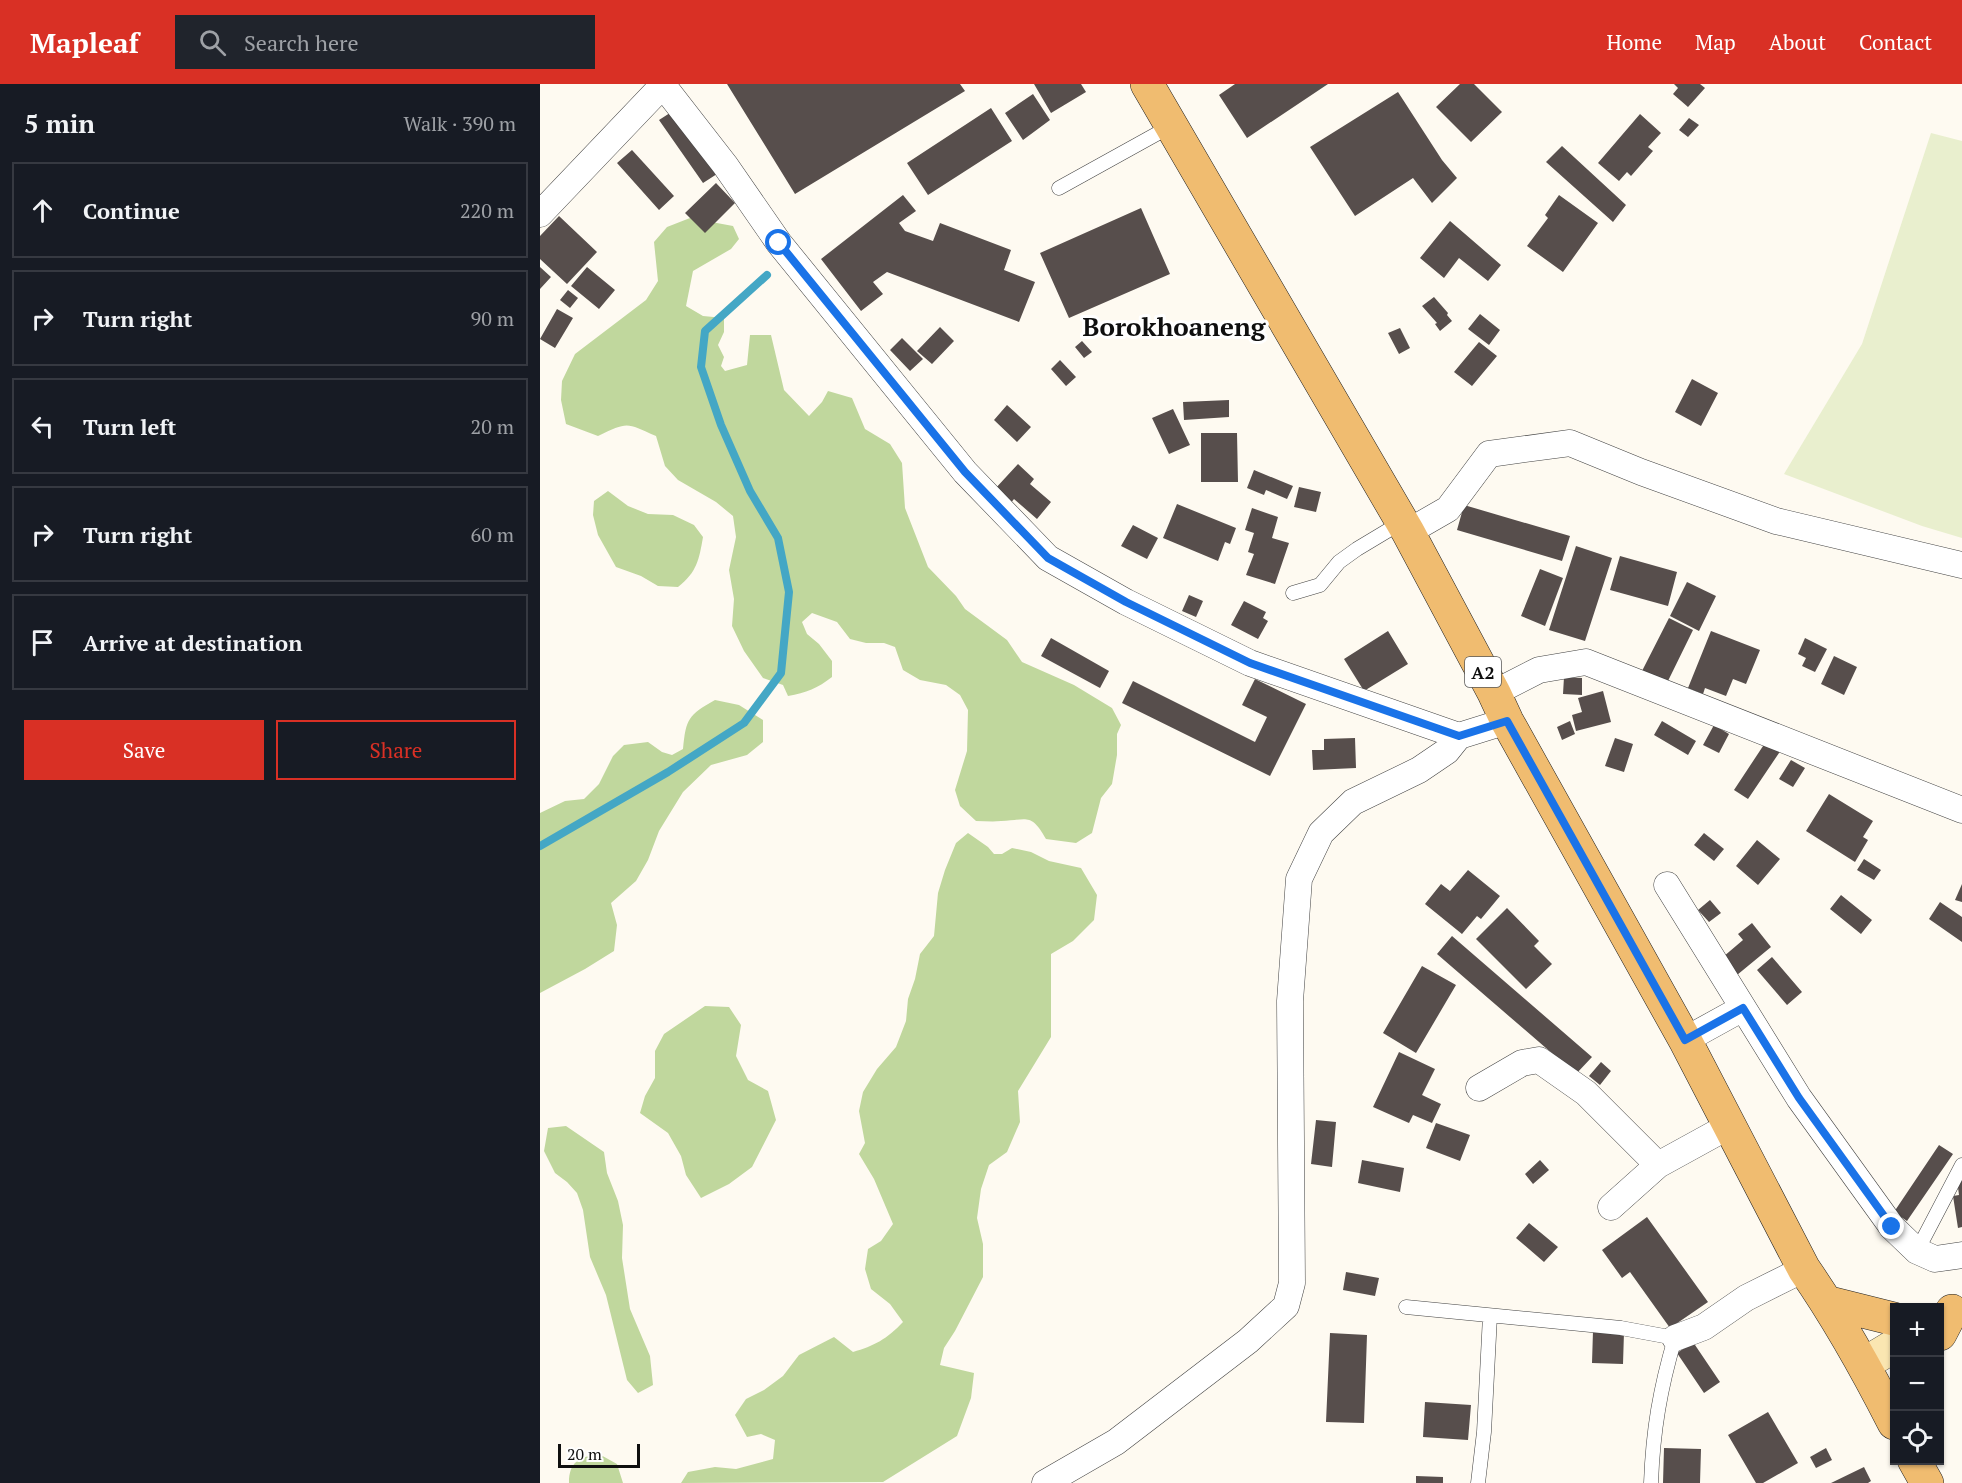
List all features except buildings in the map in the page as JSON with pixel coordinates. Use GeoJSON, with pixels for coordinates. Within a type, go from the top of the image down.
{"type":"FeatureCollection","features":[{"type":"Feature","properties":{"kind":"main road","name":"A2"},"geometry":{"type":"LineString","coordinates":[[1153,86],[1171,126],[1405,527],[1501,707],[1685,1040],[1804,1269],[1864,1364],[1890,1415]]}},
{"type":"Feature","properties":{"kind":"main road"},"geometry":{"type":"LineString","coordinates":[[1826,1302],[1890,1317]]}},
{"type":"Feature","properties":{"kind":"main road"},"geometry":{"type":"LineString","coordinates":[[1864,1364],[1890,1348]]}},
{"type":"Feature","properties":{"kind":"street"},"geometry":{"type":"LineString","coordinates":[[540,214],[663,84],[725,165],[779,243],[965,472],[1048,558],[1126,602],[1250,663],[1459,736]]}},
{"type":"Feature","properties":{"kind":"street"},"geometry":{"type":"LineString","coordinates":[[1405,527],[1448,509],[1489,454],[1570,443],[1641,472],[1776,521],[1962,566]]}},
{"type":"Feature","properties":{"kind":"street"},"geometry":{"type":"LineString","coordinates":[[1045,1483],[1116,1442],[1248,1341],[1286,1306],[1292,1282],[1290,1001],[1299,879],[1321,833],[1353,802],[1419,770],[1447,751],[1459,736],[1501,707],[1539,670],[1586,662],[1962,810]]}},
{"type":"Feature","properties":{"kind":"street"},"geometry":{"type":"LineString","coordinates":[[1667,885],[1799,1098],[1892,1227],[1917,1251],[1935,1259],[1962,1255]]}},
{"type":"Feature","properties":{"kind":"street"},"geometry":{"type":"LineString","coordinates":[[1685,1040],[1743,1008]]}},
{"type":"Feature","properties":{"kind":"street"},"geometry":{"type":"LineString","coordinates":[[1479,1088],[1522,1063],[1539,1060],[1586,1093],[1658,1165]]}},
{"type":"Feature","properties":{"kind":"street"},"geometry":{"type":"LineString","coordinates":[[1611,1207],[1658,1165],[1729,1126]]}},
{"type":"Feature","properties":{"kind":"street"},"geometry":{"type":"LineString","coordinates":[[1675,1338],[1704,1328],[1746,1298],[1804,1269]]}},
{"type":"Feature","properties":{"kind":"lane"},"geometry":{"type":"LineString","coordinates":[[1059,188],[1171,126]]}},
{"type":"Feature","properties":{"kind":"lane"},"geometry":{"type":"LineString","coordinates":[[1293,593],[1320,585],[1339,562],[1358,549],[1405,527]]}},
{"type":"Feature","properties":{"kind":"lane"},"geometry":{"type":"LineString","coordinates":[[1917,1251],[1962,1165]]}},
{"type":"Feature","properties":{"kind":"lane"},"geometry":{"type":"LineString","coordinates":[[1406,1308],[1621,1328],[1675,1338],[1662,1380],[1653,1441],[1651,1483]]}},
{"type":"Feature","properties":{"kind":"lane"},"geometry":{"type":"LineString","coordinates":[[1478,1483],[1484,1432],[1490,1316]]}},
{"type":"Feature","properties":{"kind":"green space"},"geometry":{"type":"Polygon","coordinates":[[[1931,133],[1962,141],[1962,538],[1922,526],[1784,474],[1862,344],[1931,133]]]}},
{"type":"Feature","properties":{"kind":"green space"},"geometry":{"type":"Polygon","coordinates":[[[690,218],[733,226],[739,239],[731,249],[693,271],[686,306],[703,316],[724,318],[724,332],[718,345],[724,357],[721,366],[725,371],[747,365],[750,335],[771,335],[784,390],[809,416],[822,402],[828,391],[852,398],[865,429],[890,444],[902,463],[905,508],[928,567],[956,596],[965,609],[1007,640],[1022,662],[1074,685],[1112,708],[1121,725],[1117,734],[1117,755],[1112,784],[1101,798],[1092,833],[1076,843],[1046,839],[1032,821],[1023,819],[976,821],[960,806],[955,790],[967,751],[968,710],[960,695],[946,685],[920,680],[903,670],[895,647],[884,643],[866,643],[850,639],[837,622],[812,613],[802,622],[807,634],[819,644],[832,661],[832,677],[811,690],[788,696],[783,685],[763,678],[744,651],[732,626],[734,599],[729,570],[736,537],[733,516],[716,502],[678,480],[665,466],[656,436],[633,426],[622,426],[598,436],[566,424],[561,400],[562,381],[575,354],[646,300],[658,281],[654,242],[667,227],[690,218]]]}},
{"type":"Feature","properties":{"kind":"green space"},"geometry":{"type":"Polygon","coordinates":[[[608,491],[628,506],[648,514],[673,515],[694,525],[703,537],[693,571],[678,587],[658,586],[641,576],[616,567],[598,535],[593,515],[594,501],[608,491]]]}},
{"type":"Feature","properties":{"kind":"green space"},"geometry":{"type":"Polygon","coordinates":[[[715,700],[739,705],[763,720],[763,742],[747,755],[711,765],[683,792],[659,831],[648,860],[636,881],[611,903],[617,925],[614,951],[540,993],[540,813],[565,801],[584,799],[599,784],[613,756],[624,745],[648,742],[662,752],[672,755],[683,749],[685,731],[690,719],[715,700]]]}},
{"type":"Feature","properties":{"kind":"green space"},"geometry":{"type":"Polygon","coordinates":[[[968,833],[994,854],[1002,854],[1012,848],[1031,852],[1049,861],[1081,868],[1097,895],[1094,920],[1073,941],[1051,954],[1051,1037],[1018,1091],[1020,1122],[1007,1152],[989,1165],[981,1189],[977,1218],[983,1244],[983,1277],[944,1348],[940,1365],[974,1373],[971,1398],[957,1436],[883,1482],[681,1483],[688,1472],[715,1467],[736,1469],[773,1459],[775,1440],[761,1434],[747,1437],[735,1415],[746,1399],[764,1390],[783,1376],[799,1355],[834,1337],[853,1352],[880,1341],[903,1322],[890,1304],[871,1289],[865,1269],[868,1249],[881,1241],[893,1224],[874,1179],[859,1154],[865,1143],[859,1111],[863,1092],[877,1069],[896,1047],[906,1021],[908,999],[920,954],[934,936],[938,893],[945,870],[956,843],[968,833]]]}},
{"type":"Feature","properties":{"kind":"green space"},"geometry":{"type":"Polygon","coordinates":[[[705,1006],[729,1007],[741,1025],[736,1056],[748,1080],[768,1091],[776,1120],[752,1167],[729,1184],[701,1198],[686,1175],[681,1156],[668,1133],[640,1113],[645,1096],[655,1078],[655,1051],[664,1034],[705,1006]]]}},
{"type":"Feature","properties":{"kind":"green space"},"geometry":{"type":"Polygon","coordinates":[[[566,1126],[604,1152],[607,1173],[618,1201],[623,1225],[622,1258],[630,1309],[650,1356],[653,1385],[638,1393],[627,1380],[606,1295],[590,1257],[583,1210],[577,1193],[555,1173],[544,1151],[548,1128],[566,1126]]]}},
{"type":"Feature","properties":{"kind":"green space"},"geometry":{"type":"Polygon","coordinates":[[[599,1454],[617,1464],[623,1483],[569,1483],[571,1470],[577,1461],[599,1454]]]}},
{"type":"Feature","properties":{"kind":"waterway"},"geometry":{"type":"LineString","coordinates":[[540,846],[668,772],[744,723],[781,673],[789,592],[778,538],[750,491],[721,425],[701,367],[705,331],[767,275]]}},
{"type":"Feature","properties":{"kind":"district","name":"Borokhoaneng"},"geometry":{"type":"Point","coordinates":[1174,326]}},
{"type":"Feature","properties":{"kind":"route"},"geometry":{"type":"LineString","coordinates":[[779,243],[965,472],[1048,558],[1126,602],[1250,663],[1459,736],[1507,721],[1685,1040],[1743,1008],[1799,1098],[1892,1227]]}}]}
